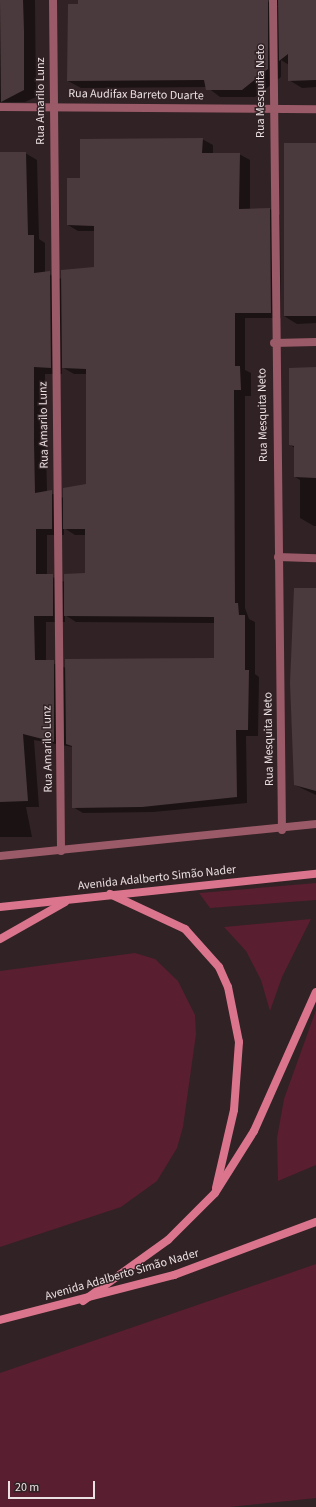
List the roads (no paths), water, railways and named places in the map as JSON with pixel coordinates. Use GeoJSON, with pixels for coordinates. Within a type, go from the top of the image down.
{"type":"FeatureCollection","features":[{"type":"Feature","properties":{"kind":"main road","name":"Avenida Adalberto Simão Nader"},"geometry":{"type":"LineString","coordinates":[[0,907],[110,894],[316,874]]}},
{"type":"Feature","properties":{"kind":"main road"},"geometry":{"type":"LineString","coordinates":[[110,894],[185,929],[219,967],[228,987],[240,1042],[234,1110],[215,1193]]}},
{"type":"Feature","properties":{"kind":"main road"},"geometry":{"type":"LineString","coordinates":[[0,939],[69,900]]}},
{"type":"Feature","properties":{"kind":"main road"},"geometry":{"type":"LineString","coordinates":[[83,1301],[168,1240],[215,1193],[254,1131],[316,992]]}},
{"type":"Feature","properties":{"kind":"main road","name":"Avenida Adalberto Simão Nader"},"geometry":{"type":"LineString","coordinates":[[0,1320],[83,1301],[174,1275],[316,1222]]}},
{"type":"Feature","properties":{"kind":"street","name":"Rua Amarilo Lunz"},"geometry":{"type":"LineString","coordinates":[[53,0],[61,851]]}},
{"type":"Feature","properties":{"kind":"street","name":"Rua Mesquita Neto"},"geometry":{"type":"LineString","coordinates":[[273,0],[272,109],[274,343],[282,830]]}},
{"type":"Feature","properties":{"kind":"street","name":"Rua Audifax Barreto Duarte"},"geometry":{"type":"LineString","coordinates":[[0,107],[53,106],[316,109]]}},
{"type":"Feature","properties":{"kind":"street"},"geometry":{"type":"LineString","coordinates":[[274,343],[316,342]]}},
{"type":"Feature","properties":{"kind":"street"},"geometry":{"type":"LineString","coordinates":[[278,557],[316,558]]}},
{"type":"Feature","properties":{"kind":"street"},"geometry":{"type":"LineString","coordinates":[[0,856],[282,830],[316,824]]}}]}
